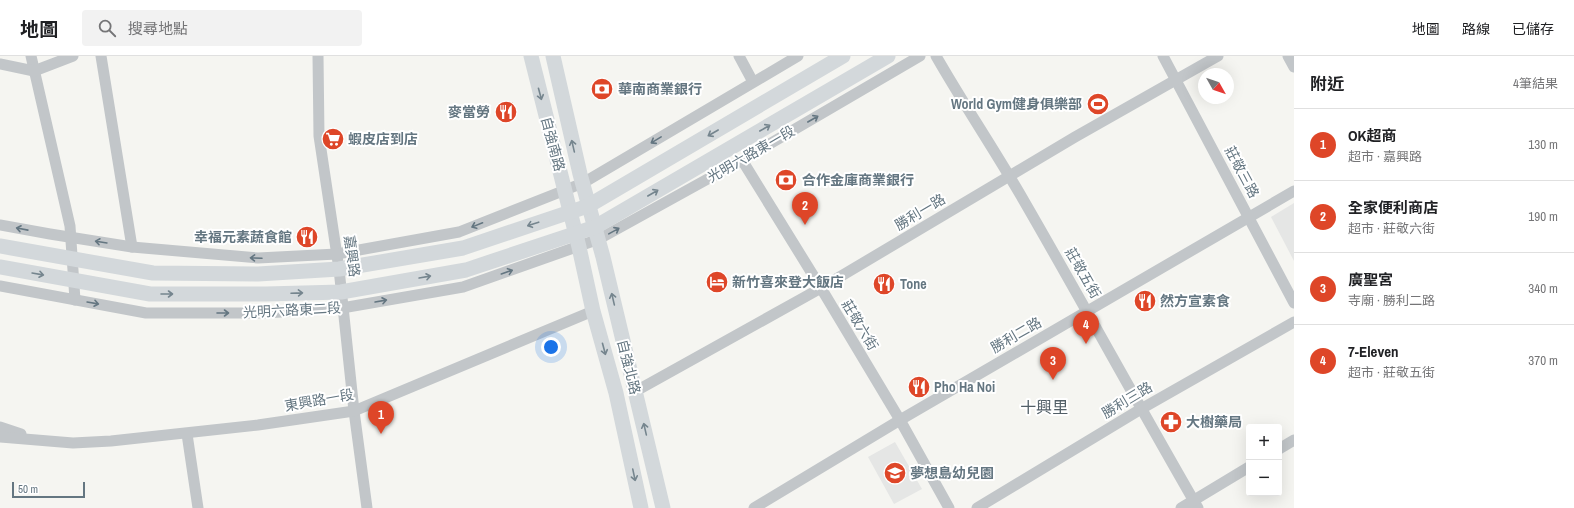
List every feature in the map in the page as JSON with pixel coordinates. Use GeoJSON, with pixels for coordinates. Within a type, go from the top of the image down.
{"type":"FeatureCollection","features":[{"type":"Feature","properties":{"kind":"main road","name":"自強南路"},"geometry":{"type":"LineString","coordinates":[[531,56],[565,190],[574,233]]}},
{"type":"Feature","properties":{"kind":"main road","name":"自強南路"},"geometry":{"type":"LineString","coordinates":[[553,56],[580,174],[584,183],[588,206],[597,233]]}},
{"type":"Feature","properties":{"kind":"main road"},"geometry":{"type":"LineString","coordinates":[[0,246],[153,273],[258,274],[339,269],[463,248],[588,206],[843,56]]}},
{"type":"Feature","properties":{"kind":"main road","name":"光明六路東一段"},"geometry":{"type":"LineString","coordinates":[[574,233],[597,233],[888,56]]}},
{"type":"Feature","properties":{"kind":"main road","name":"自強北路"},"geometry":{"type":"LineString","coordinates":[[574,233],[579,247],[593,311],[616,393],[641,508]]}},
{"type":"Feature","properties":{"kind":"main road","name":"光明六路東二段"},"geometry":{"type":"LineString","coordinates":[[0,266],[150,294],[266,294],[341,292],[466,270],[574,233]]}},
{"type":"Feature","properties":{"kind":"main road","name":"自強北路"},"geometry":{"type":"LineString","coordinates":[[597,233],[663,508]]}},
{"type":"Feature","properties":{"kind":"street"},"geometry":{"type":"LineString","coordinates":[[31,56],[70,226],[75,300]]}},
{"type":"Feature","properties":{"kind":"street"},"geometry":{"type":"LineString","coordinates":[[0,64],[34,71],[73,56]]}},
{"type":"Feature","properties":{"kind":"street"},"geometry":{"type":"LineString","coordinates":[[101,56],[132,247]]}},
{"type":"Feature","properties":{"kind":"street","name":"嘉興路"},"geometry":{"type":"LineString","coordinates":[[318,56],[319,136],[339,269],[354,411],[367,508]]}},
{"type":"Feature","properties":{"kind":"street"},"geometry":{"type":"LineString","coordinates":[[739,56],[753,82]]}},
{"type":"Feature","properties":{"kind":"street"},"geometry":{"type":"LineString","coordinates":[[0,225],[132,247],[258,258],[337,254],[459,232],[584,183],[798,56]]}},
{"type":"Feature","properties":{"kind":"street","name":"光明六路東一段"},"geometry":{"type":"LineString","coordinates":[[579,247],[597,233],[742,160],[920,56]]}},
{"type":"Feature","properties":{"kind":"street","name":"莊敬五街"},"geometry":{"type":"LineString","coordinates":[[936,56],[1009,176],[1088,311],[1141,409],[1196,504]]}},
{"type":"Feature","properties":{"kind":"street","name":"莊敬三路"},"geometry":{"type":"LineString","coordinates":[[1163,56],[1294,303]]}},
{"type":"Feature","properties":{"kind":"street","name":"勝利一路"},"geometry":{"type":"LineString","coordinates":[[636,391],[821,288],[1009,176],[1218,56]]}},
{"type":"Feature","properties":{"kind":"street"},"geometry":{"type":"LineString","coordinates":[[1288,56],[1294,67]]}},
{"type":"Feature","properties":{"kind":"street","name":"莊敬六街"},"geometry":{"type":"LineString","coordinates":[[742,160],[900,420],[949,508]]}},
{"type":"Feature","properties":{"kind":"street","name":"勝利二路"},"geometry":{"type":"LineString","coordinates":[[754,508],[900,420],[1294,190]]}},
{"type":"Feature","properties":{"kind":"street","name":"光明六路東二段"},"geometry":{"type":"LineString","coordinates":[[0,286],[146,313],[266,313],[342,308],[463,287],[579,247]]}},
{"type":"Feature","properties":{"kind":"street","name":"東興路一段"},"geometry":{"type":"LineString","coordinates":[[0,437],[33,438],[77,443],[111,441],[187,434],[354,411],[593,311]]}},
{"type":"Feature","properties":{"kind":"street","name":"勝利三路"},"geometry":{"type":"LineString","coordinates":[[977,508],[1141,409],[1294,322]]}},
{"type":"Feature","properties":{"kind":"street","name":"東興路一段"},"geometry":{"type":"LineString","coordinates":[[0,427],[33,438]]}},
{"type":"Feature","properties":{"kind":"street"},"geometry":{"type":"LineString","coordinates":[[187,434],[198,508]]}},
{"type":"Feature","properties":{"kind":"street"},"geometry":{"type":"LineString","coordinates":[[1282,447],[1294,440]]}},
{"type":"Feature","properties":{"kind":"street"},"geometry":{"type":"LineString","coordinates":[[1181,508],[1196,504],[1246,469]]}},
{"type":"Feature","properties":{"kind":"shaded area"},"geometry":{"type":"Polygon","coordinates":[[[1294,203],[1294,261],[1271,217],[1294,203]]]}},
{"type":"Feature","properties":{"kind":"shaded area","name":"夢想島幼兒園"},"geometry":{"type":"Polygon","coordinates":[[[895,442],[922,489],[894,504],[868,457],[895,442]]]}},
{"type":"Feature","properties":{"kind":"place","name":"華南商業銀行"},"geometry":{"type":"Point","coordinates":[602,89]}},
{"type":"Feature","properties":{"kind":"place","name":"World Gym健身俱樂部"},"geometry":{"type":"Point","coordinates":[1098,104]}},
{"type":"Feature","properties":{"kind":"place","name":"麥當勞"},"geometry":{"type":"Point","coordinates":[506,112]}},
{"type":"Feature","properties":{"kind":"place","name":"蝦皮店到店"},"geometry":{"type":"Point","coordinates":[333,139]}},
{"type":"Feature","properties":{"kind":"place","name":"合作金庫商業銀行"},"geometry":{"type":"Point","coordinates":[786,180]}},
{"type":"Feature","properties":{"kind":"place","name":"全家便利商店"},"geometry":{"type":"Point","coordinates":[805,225]}},
{"type":"Feature","properties":{"kind":"place","name":"幸福元素蔬食館"},"geometry":{"type":"Point","coordinates":[307,237]}},
{"type":"Feature","properties":{"kind":"place","name":"新竹喜來登大飯店"},"geometry":{"type":"Point","coordinates":[717,282]}},
{"type":"Feature","properties":{"kind":"place","name":"Tone"},"geometry":{"type":"Point","coordinates":[884,284]}},
{"type":"Feature","properties":{"kind":"place","name":"然方宣素食"},"geometry":{"type":"Point","coordinates":[1145,301]}},
{"type":"Feature","properties":{"kind":"place","name":"7-Eleven"},"geometry":{"type":"Point","coordinates":[1086,344]}},
{"type":"Feature","properties":{"kind":"place","name":"廣聖宮"},"geometry":{"type":"Point","coordinates":[1053,380]}},
{"type":"Feature","properties":{"kind":"place","name":"Pho Ha Noi"},"geometry":{"type":"Point","coordinates":[919,387]}},
{"type":"Feature","properties":{"kind":"place","name":"大樹藥局"},"geometry":{"type":"Point","coordinates":[1171,422]}},
{"type":"Feature","properties":{"kind":"place","name":"OK超商"},"geometry":{"type":"Point","coordinates":[381,434]}},
{"type":"Feature","properties":{"kind":"place","name":"夢想島幼兒園"},"geometry":{"type":"Point","coordinates":[895,473]}},
{"type":"Feature","properties":{"kind":"district","name":"十興里"},"geometry":{"type":"Point","coordinates":[1044,407]}}]}
